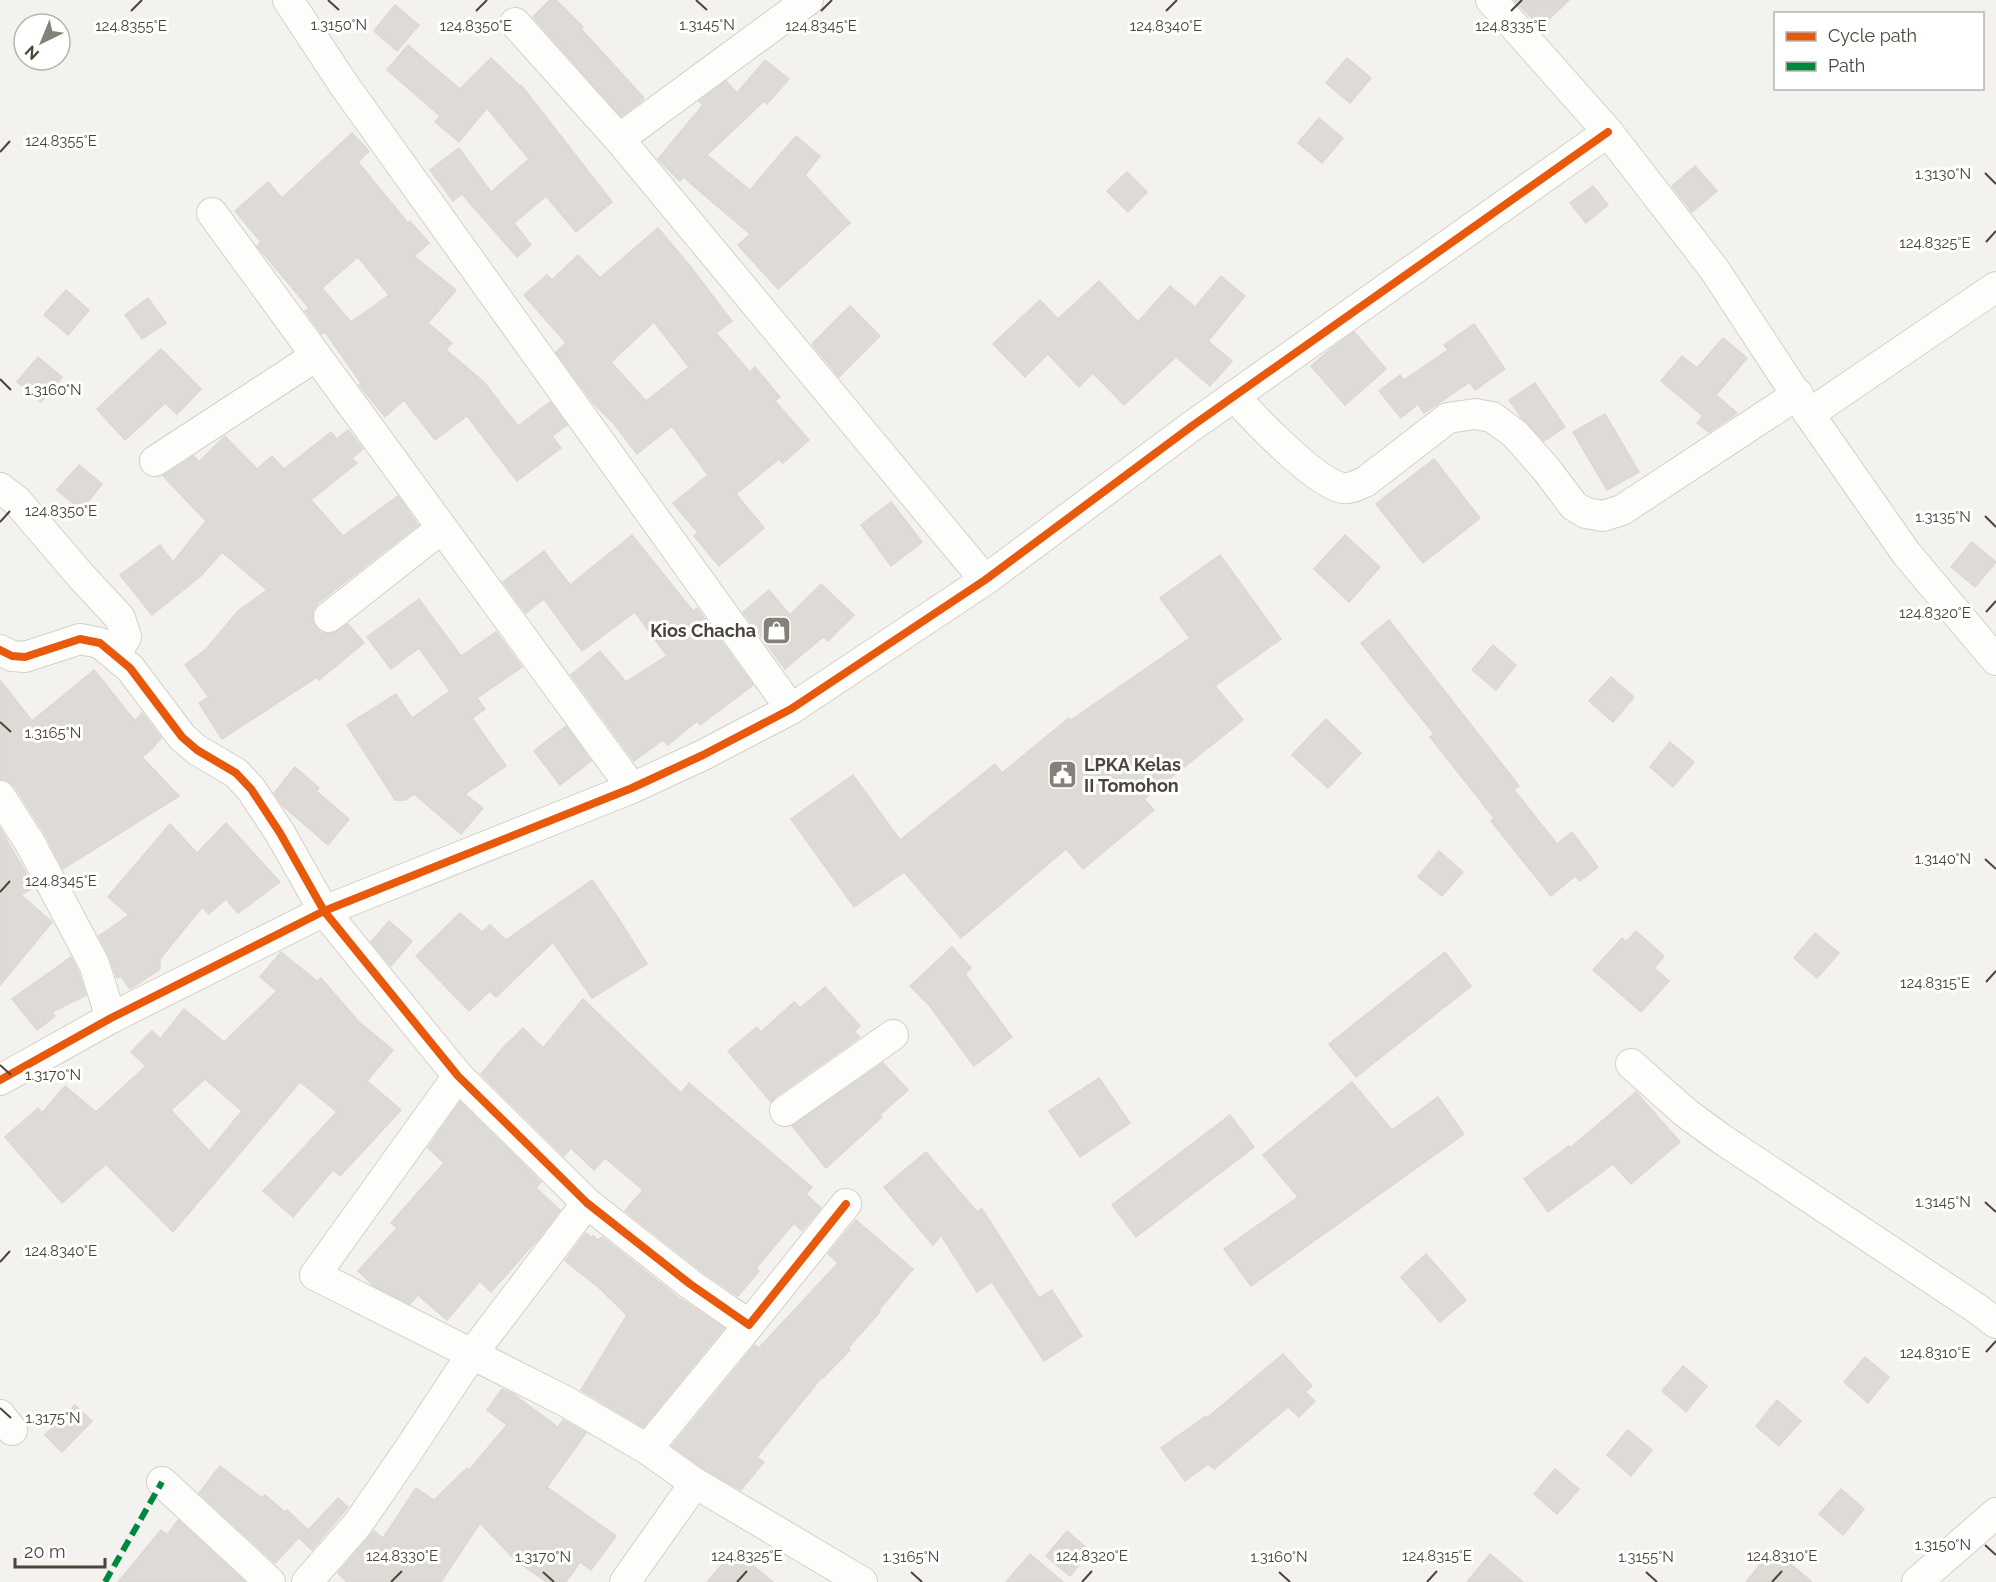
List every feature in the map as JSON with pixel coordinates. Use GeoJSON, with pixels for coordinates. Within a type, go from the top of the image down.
{"type":"FeatureCollection","features":[{"type":"Feature","properties":{"kind":"street"},"geometry":{"type":"LineString","coordinates":[[288,0],[369,120],[791,709]]}},
{"type":"Feature","properties":{"kind":"street"},"geometry":{"type":"LineString","coordinates":[[619,139],[808,0]]}},
{"type":"Feature","properties":{"kind":"street"},"geometry":{"type":"LineString","coordinates":[[1491,0],[1608,132],[1714,269],[1803,404],[1906,553],[1994,651]]}},
{"type":"Feature","properties":{"kind":"street"},"geometry":{"type":"LineString","coordinates":[[514,23],[619,139],[985,580]]}},
{"type":"Feature","properties":{"kind":"street"},"geometry":{"type":"LineString","coordinates":[[0,1080],[111,1018],[324,911],[632,788],[703,755],[791,709],[985,580],[1234,396],[1608,132]]}},
{"type":"Feature","properties":{"kind":"street"},"geometry":{"type":"LineString","coordinates":[[212,213],[632,788]]}},
{"type":"Feature","properties":{"kind":"street"},"geometry":{"type":"LineString","coordinates":[[1234,396],[1290,452],[1329,483],[1343,488],[1352,488],[1365,482],[1448,418],[1474,414],[1492,417],[1515,434],[1574,506],[1586,513],[1603,516],[1622,510],[1996,287]]}},
{"type":"Feature","properties":{"kind":"street"},"geometry":{"type":"LineString","coordinates":[[155,461],[316,356]]}},
{"type":"Feature","properties":{"kind":"street"},"geometry":{"type":"LineString","coordinates":[[0,488],[17,501],[120,618],[126,637],[115,654]]}},
{"type":"Feature","properties":{"kind":"street"},"geometry":{"type":"LineString","coordinates":[[329,617],[442,528]]}},
{"type":"Feature","properties":{"kind":"street"},"geometry":{"type":"LineString","coordinates":[[0,650],[12,656],[25,657],[80,639],[100,643],[115,654],[130,668],[182,737],[197,750],[236,773],[251,789],[280,832],[324,911],[458,1076],[586,1203],[690,1284],[748,1325]]}},
{"type":"Feature","properties":{"kind":"street"},"geometry":{"type":"LineString","coordinates":[[0,796],[30,843],[94,964],[111,1018]]}},
{"type":"Feature","properties":{"kind":"street"},"geometry":{"type":"LineString","coordinates":[[784,1111],[893,1035]]}},
{"type":"Feature","properties":{"kind":"street"},"geometry":{"type":"LineString","coordinates":[[1631,1064],[1686,1113],[1723,1140],[1996,1323]]}},
{"type":"Feature","properties":{"kind":"street"},"geometry":{"type":"LineString","coordinates":[[458,1076],[315,1275],[565,1401],[647,1449],[695,1483],[862,1582]]}},
{"type":"Feature","properties":{"kind":"street"},"geometry":{"type":"LineString","coordinates":[[307,1582],[357,1525],[472,1354],[586,1203]]}},
{"type":"Feature","properties":{"kind":"street"},"geometry":{"type":"LineString","coordinates":[[647,1449],[846,1204]]}},
{"type":"Feature","properties":{"kind":"street"},"geometry":{"type":"LineString","coordinates":[[162,1482],[270,1582]]}},
{"type":"Feature","properties":{"kind":"street"},"geometry":{"type":"LineString","coordinates":[[625,1582],[695,1483]]}},
{"type":"Feature","properties":{"kind":"street"},"geometry":{"type":"LineString","coordinates":[[1917,1582],[1996,1513]]}},
{"type":"Feature","properties":{"kind":"building"},"geometry":{"type":"Polygon","coordinates":[[[550,0],[556,0],[583,27],[581,29],[644,98],[639,103],[621,116],[533,17],[550,0]]]}},
{"type":"Feature","properties":{"kind":"building"},"geometry":{"type":"Polygon","coordinates":[[[1514,0],[1569,0],[1541,27],[1514,0]]]}},
{"type":"Feature","properties":{"kind":"building"},"geometry":{"type":"Polygon","coordinates":[[[395,5],[419,25],[397,51],[374,31],[395,5]]]}},
{"type":"Feature","properties":{"kind":"building"},"geometry":{"type":"Polygon","coordinates":[[[408,45],[460,89],[491,58],[521,85],[612,202],[576,232],[546,196],[514,223],[531,245],[517,257],[462,194],[453,201],[430,170],[459,148],[491,192],[529,159],[487,108],[459,142],[435,122],[440,116],[387,70],[408,45]]]}},
{"type":"Feature","properties":{"kind":"building"},"geometry":{"type":"Polygon","coordinates":[[[1347,58],[1371,78],[1350,103],[1326,83],[1347,58]]]}},
{"type":"Feature","properties":{"kind":"building"},"geometry":{"type":"Polygon","coordinates":[[[765,60],[789,79],[767,104],[764,101],[707,155],[750,190],[796,136],[820,156],[805,175],[850,223],[778,289],[738,245],[750,234],[683,177],[680,181],[658,159],[703,105],[699,101],[726,81],[737,93],[765,60]]]}},
{"type":"Feature","properties":{"kind":"building"},"geometry":{"type":"Polygon","coordinates":[[[1319,118],[1343,138],[1322,163],[1298,143],[1319,118]]]}},
{"type":"Feature","properties":{"kind":"building"},"geometry":{"type":"Polygon","coordinates":[[[352,133],[369,151],[358,162],[408,223],[410,221],[429,243],[414,256],[456,290],[428,323],[452,343],[446,350],[484,382],[518,426],[550,402],[567,425],[552,436],[561,448],[517,481],[467,416],[435,440],[404,400],[385,417],[359,385],[361,383],[325,332],[322,334],[305,311],[309,308],[257,246],[261,242],[235,211],[268,182],[282,198],[352,133]],[[358,257],[322,288],[351,322],[389,295],[358,257]]]}},
{"type":"Feature","properties":{"kind":"building"},"geometry":{"type":"Polygon","coordinates":[[[1695,166],[1717,191],[1692,212],[1672,186],[1695,166]]]}},
{"type":"Feature","properties":{"kind":"building"},"geometry":{"type":"Polygon","coordinates":[[[1127,172],[1147,192],[1128,212],[1107,191],[1127,172]]]}},
{"type":"Feature","properties":{"kind":"building"},"geometry":{"type":"Polygon","coordinates":[[[1593,186],[1608,205],[1586,223],[1570,203],[1593,186]]]}},
{"type":"Feature","properties":{"kind":"building"},"geometry":{"type":"Polygon","coordinates":[[[658,228],[732,321],[716,333],[750,372],[755,367],[780,397],[775,401],[809,440],[783,463],[779,459],[736,494],[764,528],[719,566],[694,536],[698,533],[673,503],[708,475],[672,426],[637,454],[614,424],[594,404],[556,352],[566,343],[524,295],[547,275],[552,280],[578,255],[600,278],[658,228]],[[654,322],[611,362],[646,401],[689,367],[654,322]]]}},
{"type":"Feature","properties":{"kind":"building"},"geometry":{"type":"Polygon","coordinates":[[[1221,276],[1245,296],[1208,341],[1232,361],[1210,386],[1176,357],[1124,405],[1093,373],[1079,387],[1048,354],[1025,377],[993,344],[1040,300],[1058,319],[1099,281],[1138,322],[1170,286],[1195,307],[1221,276]]]}},
{"type":"Feature","properties":{"kind":"building"},"geometry":{"type":"Polygon","coordinates":[[[66,290],[89,310],[68,335],[44,315],[66,290]]]}},
{"type":"Feature","properties":{"kind":"building"},"geometry":{"type":"Polygon","coordinates":[[[148,298],[166,323],[142,339],[125,315],[148,298]]]}},
{"type":"Feature","properties":{"kind":"building"},"geometry":{"type":"Polygon","coordinates":[[[850,306],[880,336],[839,377],[812,344],[850,306]]]}},
{"type":"Feature","properties":{"kind":"building"},"geometry":{"type":"Polygon","coordinates":[[[1474,324],[1505,369],[1475,390],[1470,382],[1424,413],[1418,404],[1401,418],[1379,391],[1400,375],[1404,380],[1448,350],[1444,345],[1474,324]]]}},
{"type":"Feature","properties":{"kind":"building"},"geometry":{"type":"Polygon","coordinates":[[[1354,332],[1386,369],[1345,405],[1311,366],[1354,332]]]}},
{"type":"Feature","properties":{"kind":"building"},"geometry":{"type":"Polygon","coordinates":[[[1723,338],[1747,358],[1716,395],[1737,413],[1709,432],[1697,423],[1703,416],[1661,381],[1682,356],[1697,368],[1723,338]]]}},
{"type":"Feature","properties":{"kind":"building"},"geometry":{"type":"Polygon","coordinates":[[[161,349],[201,389],[177,414],[165,403],[125,440],[97,409],[161,349]]]}},
{"type":"Feature","properties":{"kind":"building"},"geometry":{"type":"Polygon","coordinates":[[[38,357],[62,377],[41,402],[17,382],[38,357]]]}},
{"type":"Feature","properties":{"kind":"building"},"geometry":{"type":"Polygon","coordinates":[[[1535,383],[1565,427],[1544,441],[1521,417],[1509,400],[1535,383]]]}},
{"type":"Feature","properties":{"kind":"building"},"geometry":{"type":"Polygon","coordinates":[[[1605,414],[1639,472],[1607,490],[1573,432],[1605,414]]]}},
{"type":"Feature","properties":{"kind":"building"},"geometry":{"type":"Polygon","coordinates":[[[348,430],[363,449],[352,458],[357,463],[311,500],[343,536],[398,496],[418,525],[318,603],[313,610],[312,620],[322,633],[332,634],[348,624],[364,643],[319,680],[317,677],[222,739],[199,703],[209,697],[185,665],[206,649],[238,611],[267,590],[222,552],[202,575],[152,615],[120,575],[160,545],[173,562],[206,521],[163,476],[194,456],[199,462],[225,436],[257,469],[272,456],[284,469],[331,432],[337,439],[348,430]]]}},
{"type":"Feature","properties":{"kind":"building"},"geometry":{"type":"Polygon","coordinates":[[[1434,459],[1480,518],[1423,563],[1376,504],[1434,459]]]}},
{"type":"Feature","properties":{"kind":"building"},"geometry":{"type":"Polygon","coordinates":[[[79,465],[102,484],[81,510],[57,490],[79,465]]]}},
{"type":"Feature","properties":{"kind":"building"},"geometry":{"type":"Polygon","coordinates":[[[891,502],[922,542],[891,566],[861,525],[891,502]]]}},
{"type":"Feature","properties":{"kind":"building"},"geometry":{"type":"Polygon","coordinates":[[[632,535],[693,611],[697,608],[753,685],[700,725],[697,721],[668,745],[663,740],[634,761],[571,675],[600,651],[626,682],[667,656],[635,612],[582,651],[544,599],[526,613],[503,582],[544,551],[570,585],[632,535]]]}},
{"type":"Feature","properties":{"kind":"building"},"geometry":{"type":"Polygon","coordinates":[[[1345,535],[1380,567],[1349,602],[1314,569],[1345,535]]]}},
{"type":"Feature","properties":{"kind":"building"},"geometry":{"type":"Polygon","coordinates":[[[1972,542],[1996,562],[1975,587],[1951,567],[1972,542]]]}},
{"type":"Feature","properties":{"kind":"building"},"geometry":{"type":"Polygon","coordinates":[[[1220,555],[1281,639],[1215,686],[1243,720],[1144,799],[1154,810],[1083,869],[1066,849],[961,938],[904,872],[854,907],[791,819],[853,775],[900,840],[995,764],[1002,773],[1069,718],[1071,720],[1190,638],[1160,598],[1220,555]]]}},
{"type":"Feature","properties":{"kind":"building"},"geometry":{"type":"Polygon","coordinates":[[[821,584],[854,615],[828,641],[823,637],[785,669],[743,612],[769,590],[790,615],[821,584]]]}},
{"type":"Feature","properties":{"kind":"building"},"geometry":{"type":"Polygon","coordinates":[[[419,599],[461,656],[496,632],[522,667],[477,698],[485,709],[472,718],[506,766],[465,794],[483,808],[461,834],[414,794],[405,800],[395,800],[347,725],[396,694],[412,718],[450,691],[419,648],[391,669],[367,637],[419,599]]]}},
{"type":"Feature","properties":{"kind":"building"},"geometry":{"type":"Polygon","coordinates":[[[1389,620],[1519,786],[1514,790],[1557,844],[1572,832],[1598,867],[1580,881],[1575,876],[1551,896],[1491,821],[1494,818],[1430,737],[1434,734],[1361,643],[1389,620]]]}},
{"type":"Feature","properties":{"kind":"building"},"geometry":{"type":"Polygon","coordinates":[[[1493,645],[1516,665],[1496,690],[1472,670],[1493,645]]]}},
{"type":"Feature","properties":{"kind":"building"},"geometry":{"type":"Polygon","coordinates":[[[94,670],[135,721],[142,713],[161,738],[142,757],[179,796],[63,869],[45,834],[15,787],[8,781],[0,779],[0,680],[32,721],[94,670]]]}},
{"type":"Feature","properties":{"kind":"building"},"geometry":{"type":"Polygon","coordinates":[[[1611,677],[1634,697],[1613,722],[1589,701],[1611,677]]]}},
{"type":"Feature","properties":{"kind":"building"},"geometry":{"type":"Polygon","coordinates":[[[1326,719],[1361,753],[1328,788],[1292,755],[1326,719]]]}},
{"type":"Feature","properties":{"kind":"building"},"geometry":{"type":"Polygon","coordinates":[[[566,726],[591,761],[560,785],[534,751],[566,726]]]}},
{"type":"Feature","properties":{"kind":"building"},"geometry":{"type":"Polygon","coordinates":[[[1670,742],[1694,762],[1673,787],[1650,767],[1670,742]]]}},
{"type":"Feature","properties":{"kind":"building"},"geometry":{"type":"Polygon","coordinates":[[[295,767],[319,788],[316,791],[349,819],[328,845],[283,806],[274,793],[295,767]]]}},
{"type":"Feature","properties":{"kind":"building"},"geometry":{"type":"Polygon","coordinates":[[[226,823],[280,882],[238,913],[226,899],[209,914],[202,907],[160,959],[160,969],[130,989],[121,976],[117,978],[99,936],[129,915],[108,897],[170,824],[197,853],[226,823]]]}},
{"type":"Feature","properties":{"kind":"building"},"geometry":{"type":"Polygon","coordinates":[[[0,828],[34,887],[21,895],[52,922],[0,985],[0,828]]]}},
{"type":"Feature","properties":{"kind":"building"},"geometry":{"type":"Polygon","coordinates":[[[1439,851],[1463,872],[1442,896],[1418,877],[1439,851]]]}},
{"type":"Feature","properties":{"kind":"building"},"geometry":{"type":"Polygon","coordinates":[[[592,880],[647,964],[592,998],[553,942],[496,997],[490,991],[469,1011],[416,956],[460,913],[482,932],[490,925],[506,940],[592,880]]]}},
{"type":"Feature","properties":{"kind":"building"},"geometry":{"type":"Polygon","coordinates":[[[389,921],[412,941],[391,966],[371,942],[389,921]]]}},
{"type":"Feature","properties":{"kind":"building"},"geometry":{"type":"Polygon","coordinates":[[[1636,931],[1664,956],[1654,968],[1669,981],[1641,1012],[1593,970],[1622,938],[1626,942],[1636,931]]]}},
{"type":"Feature","properties":{"kind":"building"},"geometry":{"type":"Polygon","coordinates":[[[1815,933],[1839,953],[1817,978],[1794,958],[1815,933]]]}},
{"type":"Feature","properties":{"kind":"building"},"geometry":{"type":"Polygon","coordinates":[[[952,947],[971,968],[965,974],[1012,1037],[974,1066],[929,1005],[910,986],[952,947]]]}},
{"type":"Feature","properties":{"kind":"building"},"geometry":{"type":"Polygon","coordinates":[[[281,952],[317,981],[321,978],[358,1021],[393,1050],[367,1081],[401,1110],[340,1176],[333,1170],[293,1217],[263,1191],[337,1112],[300,1082],[173,1232],[106,1164],[62,1203],[5,1137],[38,1108],[42,1113],[65,1086],[96,1112],[146,1066],[131,1052],[152,1031],[160,1039],[184,1009],[224,1042],[277,991],[260,977],[281,952]],[[205,1079],[171,1110],[209,1151],[242,1111],[205,1079]]]}},
{"type":"Feature","properties":{"kind":"building"},"geometry":{"type":"Polygon","coordinates":[[[1445,952],[1471,986],[1356,1077],[1329,1044],[1445,952]]]}},
{"type":"Feature","properties":{"kind":"building"},"geometry":{"type":"Polygon","coordinates":[[[71,957],[86,995],[52,1012],[55,1016],[37,1030],[12,999],[71,957]]]}},
{"type":"Feature","properties":{"kind":"building"},"geometry":{"type":"Polygon","coordinates":[[[825,987],[860,1026],[854,1032],[860,1037],[771,1102],[728,1051],[757,1027],[761,1032],[794,1002],[800,1008],[825,987]]]}},
{"type":"Feature","properties":{"kind":"building"},"geometry":{"type":"Polygon","coordinates":[[[583,999],[681,1093],[689,1083],[812,1187],[806,1194],[821,1208],[802,1231],[794,1223],[756,1268],[759,1271],[738,1296],[700,1270],[625,1211],[643,1190],[605,1158],[594,1170],[571,1148],[564,1156],[481,1074],[523,1028],[543,1048],[583,999]]]}},
{"type":"Feature","properties":{"kind":"building"},"geometry":{"type":"Polygon","coordinates":[[[883,1063],[908,1090],[826,1168],[792,1126],[883,1063]]]}},
{"type":"Feature","properties":{"kind":"building"},"geometry":{"type":"Polygon","coordinates":[[[1099,1078],[1130,1123],[1080,1157],[1049,1111],[1099,1078]]]}},
{"type":"Feature","properties":{"kind":"building"},"geometry":{"type":"Polygon","coordinates":[[[1352,1082],[1392,1130],[1438,1097],[1464,1134],[1251,1286],[1224,1249],[1298,1197],[1263,1155],[1352,1082]]]}},
{"type":"Feature","properties":{"kind":"building"},"geometry":{"type":"Polygon","coordinates":[[[1636,1092],[1680,1142],[1631,1184],[1613,1164],[1548,1212],[1524,1179],[1569,1146],[1570,1148],[1636,1092]]]}},
{"type":"Feature","properties":{"kind":"building"},"geometry":{"type":"Polygon","coordinates":[[[460,1102],[541,1182],[536,1188],[560,1210],[538,1239],[491,1292],[480,1281],[447,1320],[418,1295],[410,1304],[374,1286],[358,1271],[397,1228],[391,1223],[444,1163],[428,1148],[460,1102]]]}},
{"type":"Feature","properties":{"kind":"building"},"geometry":{"type":"Polygon","coordinates":[[[1230,1115],[1254,1147],[1136,1237],[1112,1205],[1230,1115]]]}},
{"type":"Feature","properties":{"kind":"building"},"geometry":{"type":"Polygon","coordinates":[[[926,1152],[977,1212],[982,1209],[1039,1298],[1052,1290],[1082,1336],[1044,1361],[992,1282],[977,1292],[941,1235],[933,1245],[884,1187],[926,1152]]]}},
{"type":"Feature","properties":{"kind":"building"},"geometry":{"type":"Polygon","coordinates":[[[856,1220],[913,1269],[879,1310],[880,1312],[848,1348],[850,1350],[822,1377],[757,1457],[764,1462],[741,1490],[704,1469],[672,1446],[755,1345],[759,1348],[838,1263],[828,1254],[856,1220]]]}},
{"type":"Feature","properties":{"kind":"building"},"geometry":{"type":"Polygon","coordinates":[[[586,1233],[598,1240],[602,1237],[679,1298],[724,1328],[643,1427],[581,1390],[627,1315],[597,1286],[565,1261],[586,1233]]]}},
{"type":"Feature","properties":{"kind":"building"},"geometry":{"type":"Polygon","coordinates":[[[1426,1254],[1466,1300],[1440,1322],[1401,1277],[1426,1254]]]}},
{"type":"Feature","properties":{"kind":"building"},"geometry":{"type":"Polygon","coordinates":[[[1283,1354],[1312,1386],[1305,1392],[1315,1401],[1299,1417],[1288,1407],[1214,1469],[1208,1464],[1185,1481],[1161,1448],[1206,1416],[1207,1418],[1283,1354]]]}},
{"type":"Feature","properties":{"kind":"building"},"geometry":{"type":"Polygon","coordinates":[[[1865,1357],[1889,1377],[1868,1403],[1844,1382],[1865,1357]]]}},
{"type":"Feature","properties":{"kind":"building"},"geometry":{"type":"Polygon","coordinates":[[[1683,1366],[1707,1386],[1686,1412],[1662,1391],[1683,1366]]]}},
{"type":"Feature","properties":{"kind":"building"},"geometry":{"type":"Polygon","coordinates":[[[502,1389],[513,1394],[558,1427],[563,1420],[586,1433],[547,1487],[616,1536],[591,1570],[580,1562],[566,1582],[547,1582],[516,1561],[480,1523],[441,1582],[347,1582],[338,1573],[374,1531],[383,1538],[416,1488],[434,1500],[467,1468],[469,1470],[507,1425],[487,1410],[502,1389]]]}},
{"type":"Feature","properties":{"kind":"building"},"geometry":{"type":"Polygon","coordinates":[[[1777,1400],[1801,1421],[1779,1446],[1756,1426],[1777,1400]]]}},
{"type":"Feature","properties":{"kind":"building"},"geometry":{"type":"Polygon","coordinates":[[[75,1405],[92,1421],[62,1452],[45,1435],[75,1405]]]}},
{"type":"Feature","properties":{"kind":"building"},"geometry":{"type":"Polygon","coordinates":[[[1628,1430],[1652,1450],[1631,1476],[1607,1455],[1628,1430]]]}},
{"type":"Feature","properties":{"kind":"building"},"geometry":{"type":"Polygon","coordinates":[[[220,1466],[262,1498],[265,1495],[285,1512],[287,1510],[307,1529],[275,1563],[199,1493],[220,1466]]]}},
{"type":"Feature","properties":{"kind":"building"},"geometry":{"type":"Polygon","coordinates":[[[1555,1469],[1579,1489],[1557,1514],[1534,1494],[1555,1469]]]}},
{"type":"Feature","properties":{"kind":"building"},"geometry":{"type":"Polygon","coordinates":[[[1841,1489],[1864,1509],[1843,1535],[1819,1514],[1841,1489]]]}},
{"type":"Feature","properties":{"kind":"building"},"geometry":{"type":"Polygon","coordinates":[[[338,1498],[348,1507],[312,1550],[300,1539],[338,1498]]]}},
{"type":"Feature","properties":{"kind":"building"},"geometry":{"type":"Polygon","coordinates":[[[178,1520],[245,1582],[118,1582],[161,1530],[167,1535],[178,1520]]]}},
{"type":"Feature","properties":{"kind":"building"},"geometry":{"type":"Polygon","coordinates":[[[1067,1531],[1090,1551],[1070,1576],[1046,1556],[1067,1531]]]}},
{"type":"Feature","properties":{"kind":"building"},"geometry":{"type":"Polygon","coordinates":[[[1773,1549],[1812,1582],[1746,1582],[1773,1549]]]}},
{"type":"Feature","properties":{"kind":"building"},"geometry":{"type":"Polygon","coordinates":[[[734,1550],[773,1582],[707,1582],[734,1550]]]}},
{"type":"Feature","properties":{"kind":"building"},"geometry":{"type":"Polygon","coordinates":[[[1030,1554],[1063,1582],[1006,1582],[1030,1554]]]}},
{"type":"Feature","properties":{"kind":"building"},"geometry":{"type":"Polygon","coordinates":[[[1490,1554],[1523,1582],[1467,1582],[1490,1554]]]}},
{"type":"Feature","properties":{"kind":"marked path"},"geometry":{"type":"LineString","coordinates":[[105,1582],[162,1482]]}},
{"type":"Feature","properties":{"kind":"cycle path"},"geometry":{"type":"LineString","coordinates":[[0,1080],[111,1018],[324,911],[632,788],[703,755],[791,709],[985,580],[1192,426],[1608,132]]}},
{"type":"Feature","properties":{"kind":"cycle path"},"geometry":{"type":"LineString","coordinates":[[0,650],[12,656],[25,657],[80,639],[100,643],[130,668],[182,737],[197,750],[236,773],[251,789],[280,833],[324,911],[458,1076],[587,1203],[690,1284],[749,1325],[846,1204]]}},
{"type":"Feature","properties":{"kind":"place","name":"Kios Chacha"},"geometry":{"type":"Point","coordinates":[777,630]}},
{"type":"Feature","properties":{"kind":"place","name":"LPKA Kelas II Tomohon"},"geometry":{"type":"Point","coordinates":[1063,774]}}]}
